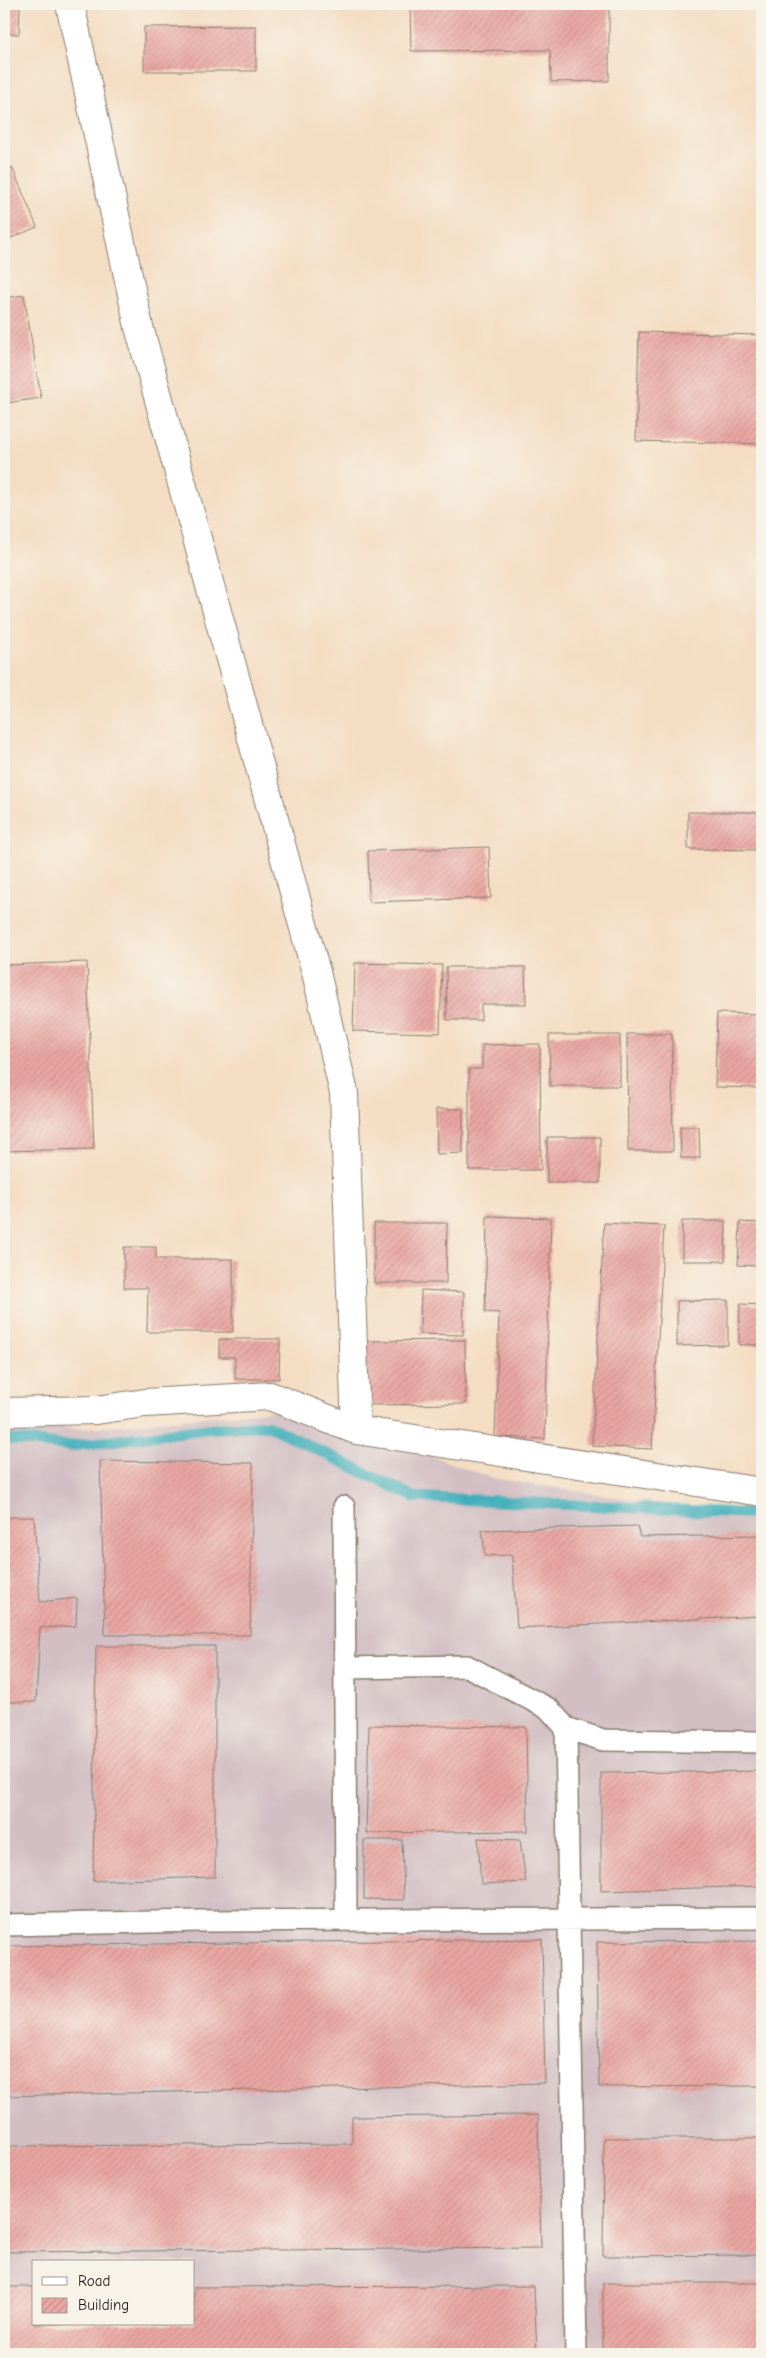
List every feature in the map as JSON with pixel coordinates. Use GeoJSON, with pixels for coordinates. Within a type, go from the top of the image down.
{"type":"FeatureCollection","features":[{"type":"Feature","properties":{"kind":"street"},"geometry":{"type":"LineString","coordinates":[[70,4],[139,327],[316,972],[344,1093],[356,1430]]}},
{"type":"Feature","properties":{"kind":"street"},"geometry":{"type":"LineString","coordinates":[[4,1412],[96,1410],[145,1403],[270,1396],[356,1430],[762,1492]]}},
{"type":"Feature","properties":{"kind":"lane"},"geometry":{"type":"LineString","coordinates":[[344,1507],[346,1920]]}},
{"type":"Feature","properties":{"kind":"lane"},"geometry":{"type":"LineString","coordinates":[[345,1668],[467,1666],[548,1710],[566,1728],[603,1740],[762,1742]]}},
{"type":"Feature","properties":{"kind":"lane"},"geometry":{"type":"LineString","coordinates":[[566,1728],[576,2354]]}},
{"type":"Feature","properties":{"kind":"lane"},"geometry":{"type":"LineString","coordinates":[[4,1925],[346,1920],[762,1918]]}},
{"type":"Feature","properties":{"kind":"shaded area"},"geometry":{"type":"Polygon","coordinates":[[[299,1408],[492,1478],[762,1520],[762,2354],[4,2354],[4,1422],[78,1429],[299,1408]]]}},
{"type":"Feature","properties":{"kind":"building"},"geometry":{"type":"Polygon","coordinates":[[[4,4],[20,4],[19,34],[4,34],[4,4]]]}},
{"type":"Feature","properties":{"kind":"building"},"geometry":{"type":"Polygon","coordinates":[[[410,4],[609,4],[609,81],[551,82],[550,50],[411,51],[410,4]]]}},
{"type":"Feature","properties":{"kind":"building"},"geometry":{"type":"Polygon","coordinates":[[[256,26],[256,71],[144,71],[144,27],[256,26]]]}},
{"type":"Feature","properties":{"kind":"building"},"geometry":{"type":"Polygon","coordinates":[[[12,167],[37,227],[4,241],[4,171],[12,167]]]}},
{"type":"Feature","properties":{"kind":"building"},"geometry":{"type":"Polygon","coordinates":[[[24,295],[41,398],[7,403],[4,387],[4,298],[24,295]]]}},
{"type":"Feature","properties":{"kind":"building"},"geometry":{"type":"Polygon","coordinates":[[[639,332],[762,335],[762,444],[636,441],[639,332]]]}},
{"type":"Feature","properties":{"kind":"building"},"geometry":{"type":"Polygon","coordinates":[[[688,812],[762,812],[762,850],[688,849],[688,812]]]}},
{"type":"Feature","properties":{"kind":"building"},"geometry":{"type":"Polygon","coordinates":[[[489,847],[491,898],[369,902],[368,851],[489,847]]]}},
{"type":"Feature","properties":{"kind":"building"},"geometry":{"type":"Polygon","coordinates":[[[87,962],[94,1149],[4,1151],[4,965],[87,962]]]}},
{"type":"Feature","properties":{"kind":"building"},"geometry":{"type":"Polygon","coordinates":[[[355,963],[442,965],[440,1033],[353,1031],[355,963]]]}},
{"type":"Feature","properties":{"kind":"building"},"geometry":{"type":"Polygon","coordinates":[[[446,967],[525,967],[526,1004],[481,1004],[481,1020],[447,1020],[446,967]]]}},
{"type":"Feature","properties":{"kind":"building"},"geometry":{"type":"Polygon","coordinates":[[[717,1013],[762,1014],[762,1088],[715,1087],[717,1013]]]}},
{"type":"Feature","properties":{"kind":"building"},"geometry":{"type":"Polygon","coordinates":[[[627,1034],[672,1034],[673,1151],[628,1151],[627,1034]]]}},
{"type":"Feature","properties":{"kind":"building"},"geometry":{"type":"Polygon","coordinates":[[[549,1035],[620,1035],[620,1086],[550,1086],[549,1035]]]}},
{"type":"Feature","properties":{"kind":"building"},"geometry":{"type":"Polygon","coordinates":[[[540,1044],[541,1170],[469,1170],[469,1069],[482,1069],[482,1045],[540,1044]]]}},
{"type":"Feature","properties":{"kind":"building"},"geometry":{"type":"Polygon","coordinates":[[[436,1109],[463,1109],[463,1153],[437,1154],[436,1109]]]}},
{"type":"Feature","properties":{"kind":"building"},"geometry":{"type":"Polygon","coordinates":[[[680,1127],[699,1127],[700,1158],[681,1158],[680,1127]]]}},
{"type":"Feature","properties":{"kind":"building"},"geometry":{"type":"Polygon","coordinates":[[[547,1137],[600,1137],[600,1183],[547,1183],[547,1137]]]}},
{"type":"Feature","properties":{"kind":"building"},"geometry":{"type":"Polygon","coordinates":[[[487,1216],[551,1218],[545,1439],[495,1437],[499,1313],[485,1312],[487,1216]]]}},
{"type":"Feature","properties":{"kind":"building"},"geometry":{"type":"Polygon","coordinates":[[[682,1221],[726,1221],[725,1261],[682,1261],[682,1221]]]}},
{"type":"Feature","properties":{"kind":"building"},"geometry":{"type":"Polygon","coordinates":[[[740,1222],[762,1223],[762,1266],[738,1265],[740,1222]]]}},
{"type":"Feature","properties":{"kind":"building"},"geometry":{"type":"Polygon","coordinates":[[[374,1223],[447,1223],[446,1283],[374,1283],[374,1223]]]}},
{"type":"Feature","properties":{"kind":"building"},"geometry":{"type":"Polygon","coordinates":[[[604,1223],[664,1226],[652,1449],[592,1446],[604,1223]]]}},
{"type":"Feature","properties":{"kind":"building"},"geometry":{"type":"Polygon","coordinates":[[[124,1247],[156,1247],[156,1259],[233,1259],[233,1332],[147,1332],[148,1288],[124,1288],[124,1247]]]}},
{"type":"Feature","properties":{"kind":"building"},"geometry":{"type":"Polygon","coordinates":[[[421,1290],[464,1292],[463,1335],[420,1334],[421,1290]]]}},
{"type":"Feature","properties":{"kind":"building"},"geometry":{"type":"Polygon","coordinates":[[[728,1300],[728,1345],[677,1346],[677,1301],[728,1300]]]}},
{"type":"Feature","properties":{"kind":"building"},"geometry":{"type":"Polygon","coordinates":[[[740,1304],[762,1305],[762,1345],[739,1345],[740,1304]]]}},
{"type":"Feature","properties":{"kind":"building"},"geometry":{"type":"Polygon","coordinates":[[[219,1339],[280,1339],[279,1379],[235,1379],[235,1357],[219,1357],[219,1339]]]}},
{"type":"Feature","properties":{"kind":"building"},"geometry":{"type":"Polygon","coordinates":[[[465,1340],[466,1404],[366,1405],[366,1341],[465,1340]]]}},
{"type":"Feature","properties":{"kind":"building"},"geometry":{"type":"Polygon","coordinates":[[[100,1461],[253,1463],[250,1635],[105,1635],[100,1461]]]}},
{"type":"Feature","properties":{"kind":"building"},"geometry":{"type":"Polygon","coordinates":[[[4,1517],[34,1517],[40,1602],[77,1598],[76,1626],[40,1628],[36,1702],[4,1702],[4,1517]]]}},
{"type":"Feature","properties":{"kind":"building"},"geometry":{"type":"Polygon","coordinates":[[[637,1526],[640,1537],[762,1535],[762,1616],[517,1628],[512,1555],[485,1556],[482,1530],[637,1526]]]}},
{"type":"Feature","properties":{"kind":"building"},"geometry":{"type":"Polygon","coordinates":[[[96,1646],[215,1646],[215,1877],[93,1881],[96,1646]]]}},
{"type":"Feature","properties":{"kind":"building"},"geometry":{"type":"Polygon","coordinates":[[[369,1725],[526,1727],[528,1831],[366,1833],[369,1725]]]}},
{"type":"Feature","properties":{"kind":"building"},"geometry":{"type":"Polygon","coordinates":[[[762,1771],[762,1886],[601,1891],[601,1773],[762,1771]]]}},
{"type":"Feature","properties":{"kind":"building"},"geometry":{"type":"Polygon","coordinates":[[[478,1838],[520,1840],[526,1882],[481,1884],[478,1838]]]}},
{"type":"Feature","properties":{"kind":"building"},"geometry":{"type":"Polygon","coordinates":[[[364,1840],[402,1840],[404,1900],[364,1899],[364,1840]]]}},
{"type":"Feature","properties":{"kind":"building"},"geometry":{"type":"Polygon","coordinates":[[[542,1939],[545,2083],[4,2096],[4,1946],[542,1939]]]}},
{"type":"Feature","properties":{"kind":"building"},"geometry":{"type":"Polygon","coordinates":[[[762,1941],[762,2086],[599,2087],[597,1942],[762,1941]]]}},
{"type":"Feature","properties":{"kind":"building"},"geometry":{"type":"Polygon","coordinates":[[[538,2115],[541,2248],[4,2252],[4,2146],[352,2144],[352,2117],[538,2115]]]}},
{"type":"Feature","properties":{"kind":"building"},"geometry":{"type":"Polygon","coordinates":[[[604,2138],[762,2138],[762,2255],[603,2256],[604,2138]]]}},
{"type":"Feature","properties":{"kind":"building"},"geometry":{"type":"Polygon","coordinates":[[[603,2283],[762,2283],[762,2354],[603,2354],[603,2283]]]}},
{"type":"Feature","properties":{"kind":"building"},"geometry":{"type":"Polygon","coordinates":[[[534,2286],[537,2354],[4,2354],[4,2287],[32,2287],[32,2326],[195,2326],[195,2287],[534,2286]]]}},
{"type":"Feature","properties":{"kind":"waterway"},"geometry":{"type":"LineString","coordinates":[[4,1439],[71,1446],[206,1429],[267,1425],[414,1497],[762,1514]]}}]}
